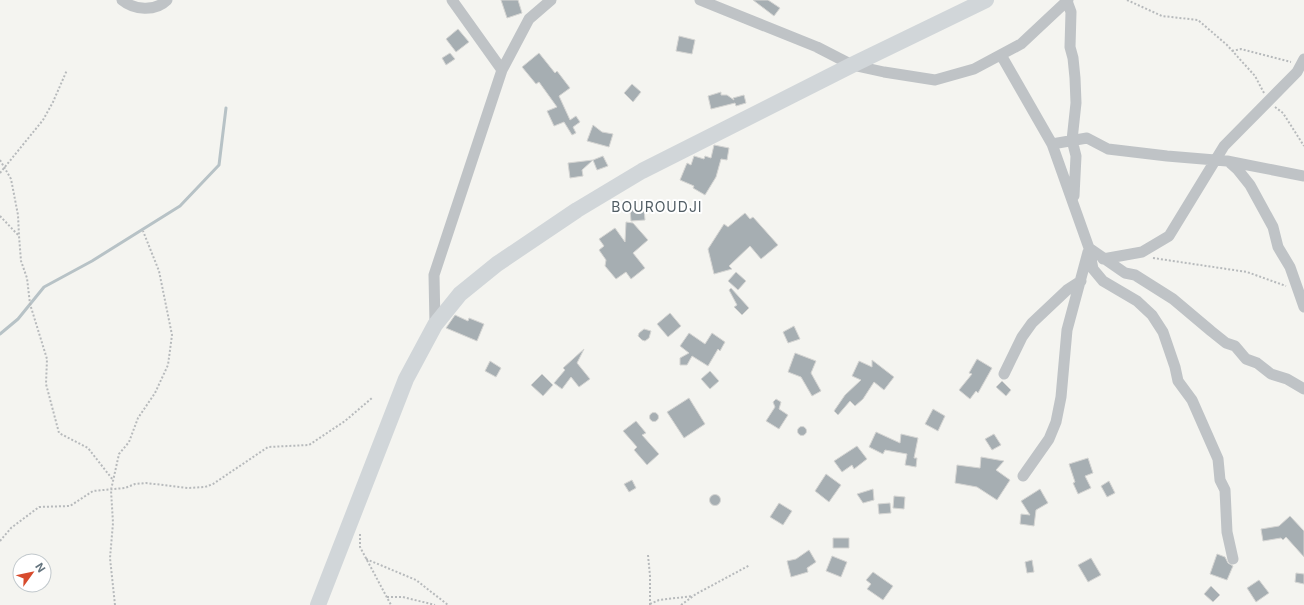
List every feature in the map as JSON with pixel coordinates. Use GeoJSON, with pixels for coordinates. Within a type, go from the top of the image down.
{"type":"FeatureCollection","features":[{"type":"Feature","properties":{"kind":"highway"},"geometry":{"type":"LineString","coordinates":[[318,605],[406,379],[435,325],[460,294],[497,264],[577,210],[642,171],[852,65],[986,0]]}},
{"type":"Feature","properties":{"kind":"street"},"geometry":{"type":"LineString","coordinates":[[122,0],[128,5],[142,9],[162,4],[167,0]]}},
{"type":"Feature","properties":{"kind":"street"},"geometry":{"type":"LineString","coordinates":[[452,0],[502,70]]}},
{"type":"Feature","properties":{"kind":"street"},"geometry":{"type":"LineString","coordinates":[[435,325],[434,276],[502,70],[529,19],[551,0]]}},
{"type":"Feature","properties":{"kind":"street"},"geometry":{"type":"LineString","coordinates":[[700,0],[817,47],[852,65],[935,80],[974,69],[1021,44],[1067,0],[1072,12],[1070,47],[1073,58],[1076,103],[1072,140],[1076,156],[1074,202]]}},
{"type":"Feature","properties":{"kind":"street"},"geometry":{"type":"LineString","coordinates":[[1001,55],[1052,144],[1074,202],[1089,248],[1093,269],[1103,281],[1137,301],[1152,315],[1163,332],[1178,381],[1192,400],[1218,459],[1220,480],[1225,490],[1226,528],[1233,559]]}},
{"type":"Feature","properties":{"kind":"street"},"geometry":{"type":"LineString","coordinates":[[1103,259],[1142,252],[1169,236],[1224,146],[1268,102],[1302,63]]}},
{"type":"Feature","properties":{"kind":"street"},"geometry":{"type":"LineString","coordinates":[[1052,144],[1086,138],[1108,149],[1227,161],[1304,176]]}},
{"type":"Feature","properties":{"kind":"street"},"geometry":{"type":"LineString","coordinates":[[1227,161],[1238,170],[1250,185],[1273,227],[1278,247],[1290,267],[1304,307]]}},
{"type":"Feature","properties":{"kind":"street"},"geometry":{"type":"LineString","coordinates":[[1089,248],[1125,273],[1135,275],[1173,298],[1210,331],[1226,343],[1235,346],[1246,359],[1257,363],[1271,374],[1287,379],[1304,389]]}},
{"type":"Feature","properties":{"kind":"street"},"geometry":{"type":"LineString","coordinates":[[1023,476],[1029,464],[1049,439],[1056,422],[1061,397],[1067,330],[1089,248]]}},
{"type":"Feature","properties":{"kind":"street"},"geometry":{"type":"LineString","coordinates":[[1004,374],[1022,337],[1032,323],[1067,290],[1081,281]]}},
{"type":"Feature","properties":{"kind":"path"},"geometry":{"type":"LineString","coordinates":[[1127,0],[1162,16],[1198,20],[1220,37],[1254,76],[1268,102],[1283,113],[1304,146]]}},
{"type":"Feature","properties":{"kind":"path"},"geometry":{"type":"LineString","coordinates":[[1232,51],[1241,49],[1302,63]]}},
{"type":"Feature","properties":{"kind":"path"},"geometry":{"type":"LineString","coordinates":[[0,173],[4,170],[10,160],[43,120],[53,102],[67,70]]}},
{"type":"Feature","properties":{"kind":"path"},"geometry":{"type":"LineString","coordinates":[[0,160],[4,170],[11,179],[18,215],[21,261],[27,278],[30,304],[47,359],[46,384],[59,433],[88,448],[113,480]]}},
{"type":"Feature","properties":{"kind":"path"},"geometry":{"type":"LineString","coordinates":[[0,216],[19,236]]}},
{"type":"Feature","properties":{"kind":"path"},"geometry":{"type":"LineString","coordinates":[[115,605],[110,558],[113,523],[111,490],[113,480],[119,454],[128,442],[138,418],[155,392],[168,365],[172,334],[159,271],[143,230]]}},
{"type":"Feature","properties":{"kind":"path"},"geometry":{"type":"LineString","coordinates":[[1142,252],[1148,258],[1160,258],[1190,265],[1257,275],[1290,287],[1300,296]]}},
{"type":"Feature","properties":{"kind":"path"},"geometry":{"type":"LineString","coordinates":[[0,541],[11,528],[39,507],[70,506],[93,491],[125,488],[135,484],[146,483],[188,488],[205,487],[213,484],[268,447],[309,445],[345,422],[372,398]]}},
{"type":"Feature","properties":{"kind":"path"},"geometry":{"type":"LineString","coordinates":[[360,532],[360,547],[391,605]]}},
{"type":"Feature","properties":{"kind":"path"},"geometry":{"type":"LineString","coordinates":[[648,555],[650,576],[649,605],[659,600],[694,596]]}},
{"type":"Feature","properties":{"kind":"path"},"geometry":{"type":"LineString","coordinates":[[366,559],[416,580],[448,605]]}},
{"type":"Feature","properties":{"kind":"path"},"geometry":{"type":"LineString","coordinates":[[681,605],[694,596],[750,565]]}},
{"type":"Feature","properties":{"kind":"path"},"geometry":{"type":"LineString","coordinates":[[386,597],[403,597],[434,605]]}},
{"type":"Feature","properties":{"kind":"building"},"geometry":{"type":"Polygon","coordinates":[[[501,0],[518,0],[522,13],[507,18],[501,0]]]}},
{"type":"Feature","properties":{"kind":"building"},"geometry":{"type":"Polygon","coordinates":[[[753,0],[768,0],[780,8],[774,16],[753,0]]]}},
{"type":"Feature","properties":{"kind":"building"},"geometry":{"type":"Polygon","coordinates":[[[458,29],[469,42],[456,52],[446,39],[458,29]]]}},
{"type":"Feature","properties":{"kind":"building"},"geometry":{"type":"Polygon","coordinates":[[[679,36],[695,40],[692,54],[676,51],[679,36]]]}},
{"type":"Feature","properties":{"kind":"building"},"geometry":{"type":"Polygon","coordinates":[[[450,53],[455,59],[446,65],[442,58],[450,53]]]}},
{"type":"Feature","properties":{"kind":"building"},"geometry":{"type":"Polygon","coordinates":[[[539,53],[555,73],[557,71],[570,88],[559,96],[570,120],[576,116],[580,122],[573,127],[576,133],[572,135],[564,122],[554,126],[547,111],[557,107],[539,82],[536,84],[522,67],[539,53]]]}},
{"type":"Feature","properties":{"kind":"building"},"geometry":{"type":"Polygon","coordinates":[[[632,84],[641,92],[633,102],[624,93],[632,84]]]}},
{"type":"Feature","properties":{"kind":"building"},"geometry":{"type":"Polygon","coordinates":[[[721,92],[721,95],[727,95],[734,100],[733,98],[744,95],[746,103],[736,106],[735,103],[711,109],[708,96],[721,92]]]}},
{"type":"Feature","properties":{"kind":"building"},"geometry":{"type":"Polygon","coordinates":[[[593,125],[602,132],[613,134],[609,147],[587,141],[593,125]]]}},
{"type":"Feature","properties":{"kind":"building"},"geometry":{"type":"Polygon","coordinates":[[[714,145],[729,148],[727,160],[721,159],[716,177],[705,195],[693,188],[694,186],[680,180],[687,163],[691,165],[694,156],[704,159],[705,156],[711,158],[714,145]]]}},
{"type":"Feature","properties":{"kind":"building"},"geometry":{"type":"Polygon","coordinates":[[[603,156],[608,166],[597,170],[593,160],[603,156]]]}},
{"type":"Feature","properties":{"kind":"building"},"geometry":{"type":"Polygon","coordinates":[[[593,160],[582,170],[583,176],[570,178],[568,163],[593,160]]]}},
{"type":"Feature","properties":{"kind":"building"},"geometry":{"type":"Polygon","coordinates":[[[644,209],[645,220],[631,221],[630,210],[644,209]]]}},
{"type":"Feature","properties":{"kind":"building"},"geometry":{"type":"Polygon","coordinates":[[[745,213],[750,219],[753,217],[778,245],[761,259],[750,246],[729,266],[732,269],[714,274],[708,249],[724,224],[728,227],[745,213]]]}},
{"type":"Feature","properties":{"kind":"building"},"geometry":{"type":"Polygon","coordinates":[[[626,222],[633,223],[648,240],[633,253],[645,268],[631,279],[626,272],[616,279],[605,266],[606,260],[599,250],[604,246],[599,239],[615,228],[625,242],[626,222]]]}},
{"type":"Feature","properties":{"kind":"building"},"geometry":{"type":"Polygon","coordinates":[[[736,272],[746,281],[738,290],[728,281],[736,272]]]}},
{"type":"Feature","properties":{"kind":"building"},"geometry":{"type":"Polygon","coordinates":[[[731,288],[749,308],[742,315],[734,307],[737,305],[729,290],[731,288]]]}},
{"type":"Feature","properties":{"kind":"building"},"geometry":{"type":"Polygon","coordinates":[[[670,313],[681,326],[668,337],[657,324],[670,313]]]}},
{"type":"Feature","properties":{"kind":"building"},"geometry":{"type":"Polygon","coordinates":[[[455,315],[468,321],[469,318],[484,324],[477,341],[446,328],[455,315]]]}},
{"type":"Feature","properties":{"kind":"building"},"geometry":{"type":"Polygon","coordinates":[[[794,326],[800,339],[788,343],[783,332],[794,326]]]}},
{"type":"Feature","properties":{"kind":"building"},"geometry":{"type":"Polygon","coordinates":[[[644,329],[651,331],[649,338],[645,341],[638,336],[644,329]]]}},
{"type":"Feature","properties":{"kind":"building"},"geometry":{"type":"Polygon","coordinates":[[[689,333],[705,344],[712,333],[725,342],[720,351],[718,349],[708,366],[692,356],[687,365],[680,365],[680,358],[689,353],[680,346],[689,333]]]}},
{"type":"Feature","properties":{"kind":"building"},"geometry":{"type":"Polygon","coordinates":[[[584,349],[577,363],[590,379],[579,387],[571,377],[562,389],[554,383],[565,370],[563,368],[584,349]]]}},
{"type":"Feature","properties":{"kind":"building"},"geometry":{"type":"Polygon","coordinates":[[[795,353],[816,361],[811,373],[821,391],[812,396],[801,377],[788,372],[795,353]]]}},
{"type":"Feature","properties":{"kind":"building"},"geometry":{"type":"Polygon","coordinates":[[[977,359],[992,368],[978,393],[976,391],[970,399],[959,390],[972,374],[969,373],[977,359]]]}},
{"type":"Feature","properties":{"kind":"building"},"geometry":{"type":"Polygon","coordinates":[[[872,360],[894,377],[884,390],[874,382],[863,399],[855,406],[850,401],[838,415],[834,411],[845,395],[861,380],[852,376],[859,361],[872,367],[872,360]]]}},
{"type":"Feature","properties":{"kind":"building"},"geometry":{"type":"Polygon","coordinates":[[[490,361],[501,368],[496,377],[485,371],[490,361]]]}},
{"type":"Feature","properties":{"kind":"building"},"geometry":{"type":"Polygon","coordinates":[[[710,371],[719,381],[710,389],[701,379],[710,371]]]}},
{"type":"Feature","properties":{"kind":"building"},"geometry":{"type":"Polygon","coordinates":[[[542,374],[553,385],[543,396],[531,385],[542,374]]]}},
{"type":"Feature","properties":{"kind":"building"},"geometry":{"type":"Polygon","coordinates":[[[1002,381],[1011,390],[1006,396],[996,387],[1002,381]]]}},
{"type":"Feature","properties":{"kind":"building"},"geometry":{"type":"Polygon","coordinates":[[[689,398],[705,424],[684,438],[667,412],[689,398]]]}},
{"type":"Feature","properties":{"kind":"building"},"geometry":{"type":"Polygon","coordinates":[[[776,399],[781,402],[779,409],[788,415],[779,429],[766,421],[775,407],[773,402],[776,399]]]}},
{"type":"Feature","properties":{"kind":"building"},"geometry":{"type":"Polygon","coordinates":[[[933,409],[945,416],[938,431],[925,424],[933,409]]]}},
{"type":"Feature","properties":{"kind":"building"},"geometry":{"type":"Polygon","coordinates":[[[652,413],[656,413],[658,417],[656,421],[652,421],[650,419],[650,415],[652,413]]]}},
{"type":"Feature","properties":{"kind":"building"},"geometry":{"type":"Polygon","coordinates":[[[636,421],[646,433],[642,435],[659,454],[647,465],[634,450],[637,447],[623,431],[636,421]]]}},
{"type":"Feature","properties":{"kind":"building"},"geometry":{"type":"Polygon","coordinates":[[[802,426],[807,431],[802,436],[797,431],[802,426]]]}},
{"type":"Feature","properties":{"kind":"building"},"geometry":{"type":"Polygon","coordinates":[[[876,432],[900,443],[901,434],[918,438],[914,458],[917,458],[916,467],[905,465],[907,454],[885,450],[883,454],[869,447],[876,432]]]}},
{"type":"Feature","properties":{"kind":"building"},"geometry":{"type":"Polygon","coordinates":[[[994,434],[1001,445],[992,450],[985,439],[994,434]]]}},
{"type":"Feature","properties":{"kind":"building"},"geometry":{"type":"Polygon","coordinates":[[[857,446],[867,459],[854,469],[852,465],[842,472],[834,461],[857,446]]]}},
{"type":"Feature","properties":{"kind":"building"},"geometry":{"type":"Polygon","coordinates":[[[981,457],[1004,461],[996,470],[1010,480],[997,500],[977,487],[955,483],[957,465],[980,468],[981,457]]]}},
{"type":"Feature","properties":{"kind":"building"},"geometry":{"type":"Polygon","coordinates":[[[1088,458],[1093,473],[1085,476],[1091,488],[1078,494],[1073,483],[1075,482],[1069,464],[1088,458]]]}},
{"type":"Feature","properties":{"kind":"building"},"geometry":{"type":"Polygon","coordinates":[[[826,474],[841,485],[829,502],[815,491],[826,474]]]}},
{"type":"Feature","properties":{"kind":"building"},"geometry":{"type":"Polygon","coordinates":[[[632,480],[636,488],[629,492],[624,484],[632,480]]]}},
{"type":"Feature","properties":{"kind":"building"},"geometry":{"type":"Polygon","coordinates":[[[1109,481],[1115,493],[1107,497],[1101,486],[1109,481]]]}},
{"type":"Feature","properties":{"kind":"building"},"geometry":{"type":"Polygon","coordinates":[[[873,489],[874,500],[863,503],[857,494],[873,489]]]}},
{"type":"Feature","properties":{"kind":"building"},"geometry":{"type":"Polygon","coordinates":[[[1040,489],[1048,503],[1036,510],[1034,526],[1020,524],[1021,514],[1030,515],[1021,501],[1040,489]]]}},
{"type":"Feature","properties":{"kind":"building"},"geometry":{"type":"Polygon","coordinates":[[[715,494],[719,496],[721,500],[719,504],[715,506],[711,504],[709,500],[711,496],[715,494]]]}},
{"type":"Feature","properties":{"kind":"building"},"geometry":{"type":"Polygon","coordinates":[[[894,496],[905,497],[904,509],[893,508],[894,496]]]}},
{"type":"Feature","properties":{"kind":"building"},"geometry":{"type":"Polygon","coordinates":[[[779,503],[792,511],[783,525],[770,517],[779,503]]]}},
{"type":"Feature","properties":{"kind":"building"},"geometry":{"type":"Polygon","coordinates":[[[890,503],[891,513],[879,514],[878,504],[890,503]]]}},
{"type":"Feature","properties":{"kind":"building"},"geometry":{"type":"Polygon","coordinates":[[[1290,516],[1304,531],[1304,557],[1286,537],[1283,540],[1281,538],[1263,541],[1261,529],[1279,526],[1290,516]]]}},
{"type":"Feature","properties":{"kind":"building"},"geometry":{"type":"Polygon","coordinates":[[[833,538],[849,538],[849,548],[833,548],[833,538]]]}},
{"type":"Feature","properties":{"kind":"building"},"geometry":{"type":"Polygon","coordinates":[[[809,550],[816,562],[807,568],[808,572],[791,577],[787,561],[796,559],[809,550]]]}},
{"type":"Feature","properties":{"kind":"building"},"geometry":{"type":"Polygon","coordinates":[[[1217,554],[1225,557],[1228,563],[1233,566],[1227,580],[1210,574],[1217,554]]]}},
{"type":"Feature","properties":{"kind":"building"},"geometry":{"type":"Polygon","coordinates":[[[832,556],[847,562],[841,577],[826,571],[832,556]]]}},
{"type":"Feature","properties":{"kind":"building"},"geometry":{"type":"Polygon","coordinates":[[[1091,558],[1101,575],[1088,582],[1078,565],[1091,558]]]}},
{"type":"Feature","properties":{"kind":"building"},"geometry":{"type":"Polygon","coordinates":[[[1032,560],[1034,572],[1027,573],[1025,562],[1032,560]]]}},
{"type":"Feature","properties":{"kind":"building"},"geometry":{"type":"Polygon","coordinates":[[[873,572],[893,586],[883,600],[867,589],[871,584],[866,580],[873,572]]]}},
{"type":"Feature","properties":{"kind":"building"},"geometry":{"type":"Polygon","coordinates":[[[1296,573],[1304,574],[1304,584],[1295,582],[1296,573]]]}},
{"type":"Feature","properties":{"kind":"building"},"geometry":{"type":"Polygon","coordinates":[[[1259,580],[1269,593],[1256,602],[1247,588],[1259,580]]]}},
{"type":"Feature","properties":{"kind":"building"},"geometry":{"type":"Polygon","coordinates":[[[1211,586],[1220,595],[1213,602],[1204,594],[1211,586]]]}},
{"type":"Feature","properties":{"kind":"waterway"},"geometry":{"type":"LineString","coordinates":[[0,334],[18,319],[44,287],[92,261],[180,206],[219,165],[226,108]]}},
{"type":"Feature","properties":{"kind":"district","name":"BOUROUDJI"},"geometry":{"type":"Point","coordinates":[657,206]}}]}
